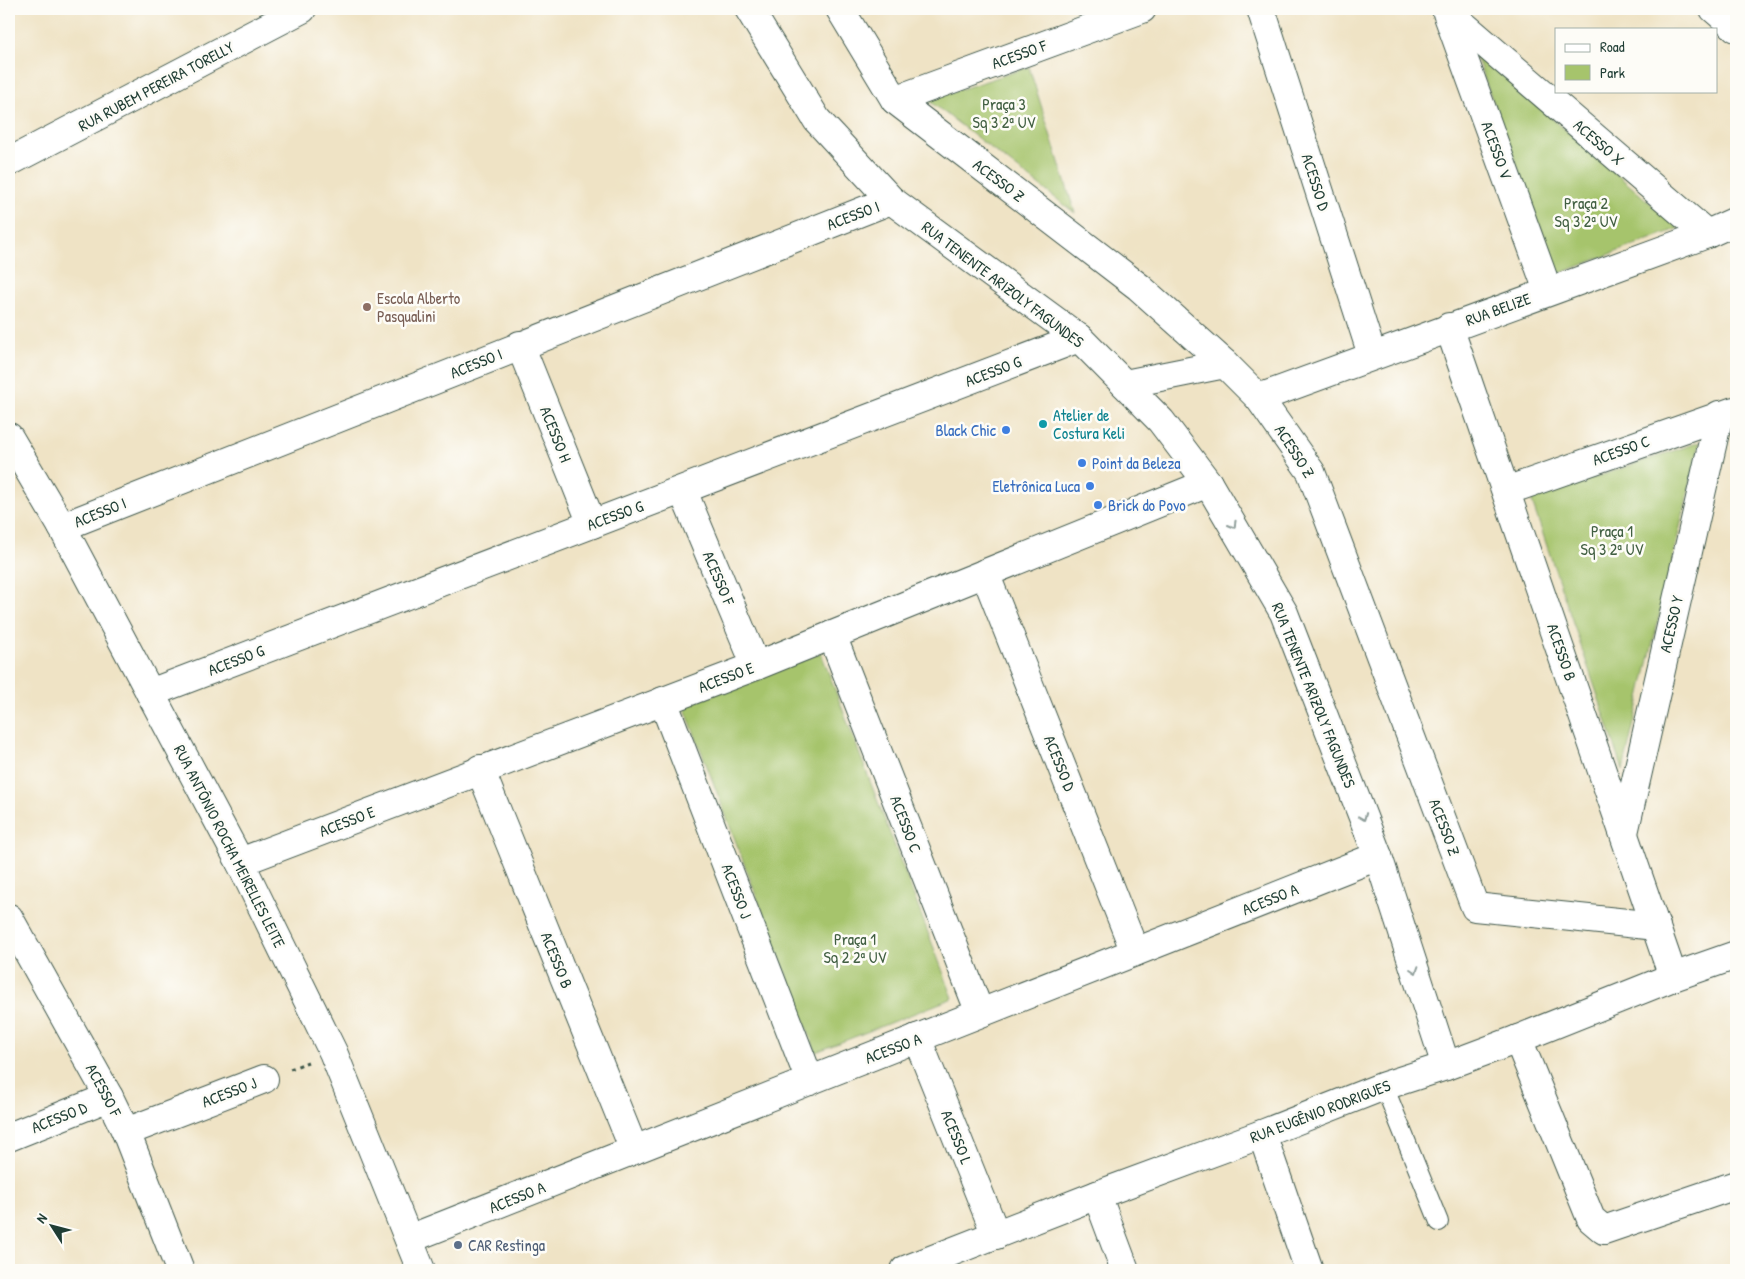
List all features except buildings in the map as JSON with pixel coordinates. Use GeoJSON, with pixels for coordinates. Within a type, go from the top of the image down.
{"type":"FeatureCollection","features":[{"type":"Feature","properties":{"kind":"street","name":"RUA RUBEM PEREIRA TORELLY"},"geometry":{"type":"LineString","coordinates":[[9,162],[302,9]]}},
{"type":"Feature","properties":{"kind":"street","name":"RUA TENENTE ARIZOLY FAGUNDES"},"geometry":{"type":"LineString","coordinates":[[749,9],[817,120],[891,200],[1079,338],[1161,421],[1208,483],[1284,613],[1378,856],[1446,1066]]}},
{"type":"Feature","properties":{"kind":"street","name":"ACESSO Z"},"geometry":{"type":"LineString","coordinates":[[840,9],[894,100],[1139,287],[1225,364],[1259,398],[1312,472],[1475,907],[1656,926]]}},
{"type":"Feature","properties":{"kind":"street","name":"ACESSO F"},"geometry":{"type":"LineString","coordinates":[[894,100],[1142,9]]}},
{"type":"Feature","properties":{"kind":"street","name":"ACESSO D"},"geometry":{"type":"LineString","coordinates":[[1261,9],[1372,355]]}},
{"type":"Feature","properties":{"kind":"street"},"geometry":{"type":"LineString","coordinates":[[1714,9],[1736,28]]}},
{"type":"Feature","properties":{"kind":"street","name":"ACESSO X"},"geometry":{"type":"LineString","coordinates":[[1446,10],[1706,234]]}},
{"type":"Feature","properties":{"kind":"street","name":"ACESSO V"},"geometry":{"type":"LineString","coordinates":[[1446,10],[1548,291]]}},
{"type":"Feature","properties":{"kind":"street","name":"ACESSO I"},"geometry":{"type":"LineString","coordinates":[[62,527],[891,200]]}},
{"type":"Feature","properties":{"kind":"street","name":"RUA BELIZE"},"geometry":{"type":"LineString","coordinates":[[1259,398],[1736,222]]}},
{"type":"Feature","properties":{"kind":"street","name":"ACESSO B"},"geometry":{"type":"LineString","coordinates":[[1449,327],[1673,977]]}},
{"type":"Feature","properties":{"kind":"street","name":"ACESSO G"},"geometry":{"type":"LineString","coordinates":[[150,693],[683,491],[1079,338]]}},
{"type":"Feature","properties":{"kind":"street","name":"ACESSO H"},"geometry":{"type":"LineString","coordinates":[[520,345],[592,524]]}},
{"type":"Feature","properties":{"kind":"street"},"geometry":{"type":"LineString","coordinates":[[1125,384],[1225,364]]}},
{"type":"Feature","properties":{"kind":"street","name":"ACESSO C"},"geometry":{"type":"LineString","coordinates":[[1506,491],[1727,413]]}},
{"type":"Feature","properties":{"kind":"street","name":"ACESSO Y"},"geometry":{"type":"LineString","coordinates":[[1624,833],[1727,413]]}},
{"type":"Feature","properties":{"kind":"street","name":"RUA ANTÔNIO ROCHA MEIRELLES LEITE"},"geometry":{"type":"LineString","coordinates":[[9,437],[62,527],[240,862],[333,1052],[421,1270]]}},
{"type":"Feature","properties":{"kind":"street","name":"ACESSO E"},"geometry":{"type":"LineString","coordinates":[[240,862],[756,666],[1208,483]]}},
{"type":"Feature","properties":{"kind":"street","name":"ACESSO F"},"geometry":{"type":"LineString","coordinates":[[683,491],[756,666]]}},
{"type":"Feature","properties":{"kind":"street","name":"ACESSO D"},"geometry":{"type":"LineString","coordinates":[[985,573],[1135,952]]}},
{"type":"Feature","properties":{"kind":"street","name":"ACESSO C"},"geometry":{"type":"LineString","coordinates":[[832,635],[980,1013]]}},
{"type":"Feature","properties":{"kind":"street","name":"ACESSO J"},"geometry":{"type":"LineString","coordinates":[[664,701],[810,1080]]}},
{"type":"Feature","properties":{"kind":"street","name":"ACESSO B"},"geometry":{"type":"LineString","coordinates":[[480,770],[634,1150]]}},
{"type":"Feature","properties":{"kind":"street","name":"ACESSO A"},"geometry":{"type":"LineString","coordinates":[[409,1239],[1378,856]]}},
{"type":"Feature","properties":{"kind":"street","name":"ACESSO F"},"geometry":{"type":"LineString","coordinates":[[9,918],[109,1096],[126,1132],[180,1270]]}},
{"type":"Feature","properties":{"kind":"street","name":"RUA EUGÊNIO RODRIGUES"},"geometry":{"type":"LineString","coordinates":[[919,1268],[1097,1195],[1262,1134],[1384,1086],[1446,1066],[1518,1039],[1673,977],[1736,955]]}},
{"type":"Feature","properties":{"kind":"street","name":"ACESSO L"},"geometry":{"type":"LineString","coordinates":[[917,1038],[996,1235]]}},
{"type":"Feature","properties":{"kind":"street"},"geometry":{"type":"LineString","coordinates":[[1518,1039],[1591,1219],[1604,1230],[1736,1184]]}},
{"type":"Feature","properties":{"kind":"street","name":"ACESSO J"},"geometry":{"type":"LineString","coordinates":[[126,1132],[264,1079]]}},
{"type":"Feature","properties":{"kind":"street","name":"ACESSO D"},"geometry":{"type":"LineString","coordinates":[[9,1137],[109,1096]]}},
{"type":"Feature","properties":{"kind":"street"},"geometry":{"type":"LineString","coordinates":[[1262,1134],[1310,1270]]}},
{"type":"Feature","properties":{"kind":"street"},"geometry":{"type":"LineString","coordinates":[[1097,1195],[1124,1270]]}},
{"type":"Feature","properties":{"kind":"lane"},"geometry":{"type":"LineString","coordinates":[[1384,1086],[1439,1222]]}},
{"type":"Feature","properties":{"kind":"path","name":"ACESSO J"},"geometry":{"type":"LineString","coordinates":[[264,1079],[333,1052]]}},
{"type":"Feature","properties":{"kind":"green space","name":"Praça 2 Sq 3 2ª UV"},"geometry":{"type":"Polygon","coordinates":[[[1474,51],[1679,228],[1558,274],[1474,51]]]}},
{"type":"Feature","properties":{"kind":"green space","name":"Praça 3 Sq 3 2ª UV"},"geometry":{"type":"Polygon","coordinates":[[[1029,67],[1075,213],[928,100],[1029,67]]]}},
{"type":"Feature","properties":{"kind":"green space","name":"Praça 1 Sq 3 2ª UV"},"geometry":{"type":"Polygon","coordinates":[[[1700,442],[1623,770],[1531,499],[1700,442]]]}},
{"type":"Feature","properties":{"kind":"green space","name":"Praça 1 Sq 2 2ª UV"},"geometry":{"type":"Polygon","coordinates":[[[821,653],[953,998],[816,1052],[684,706],[821,653]]]}},
{"type":"Feature","properties":{"kind":"place","name":"Escola Alberto Pasqualini"},"geometry":{"type":"Point","coordinates":[367,307]}},
{"type":"Feature","properties":{"kind":"place","name":"Atelier de Costura Keli"},"geometry":{"type":"Point","coordinates":[1043,424]}},
{"type":"Feature","properties":{"kind":"place","name":"Black Chic"},"geometry":{"type":"Point","coordinates":[1006,430]}},
{"type":"Feature","properties":{"kind":"place","name":"Point da Beleza"},"geometry":{"type":"Point","coordinates":[1082,463]}},
{"type":"Feature","properties":{"kind":"place","name":"Eletrônica Luca"},"geometry":{"type":"Point","coordinates":[1090,486]}},
{"type":"Feature","properties":{"kind":"place","name":"Brick do Povo"},"geometry":{"type":"Point","coordinates":[1098,505]}},
{"type":"Feature","properties":{"kind":"place","name":"CAR Restinga"},"geometry":{"type":"Point","coordinates":[458,1245]}}]}
